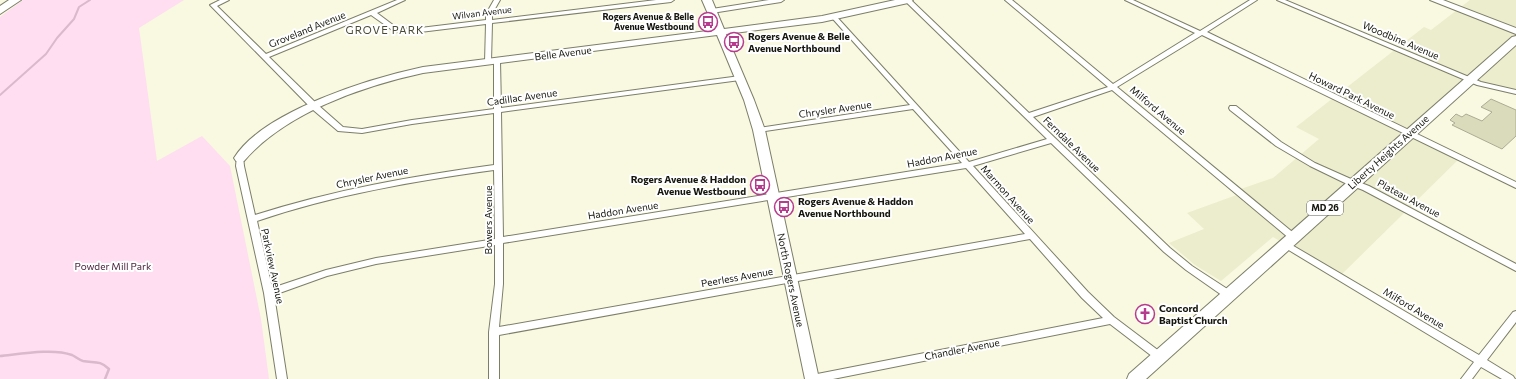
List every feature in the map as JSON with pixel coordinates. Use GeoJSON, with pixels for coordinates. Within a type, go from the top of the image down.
{"type":"FeatureCollection","features":[{"type":"Feature","properties":{"kind":"main road"},"geometry":{"type":"LineString","coordinates":[[0,11],[16,0]]}},
{"type":"Feature","properties":{"kind":"main road","name":"Liberty Heights Avenue"},"geometry":{"type":"LineString","coordinates":[[1136,379],[1408,134],[1516,39]]}},
{"type":"Feature","properties":{"kind":"street","name":"Cadillac Avenue"},"geometry":{"type":"LineString","coordinates":[[226,0],[213,5],[315,107],[341,129],[354,131],[497,110],[740,78]]}},
{"type":"Feature","properties":{"kind":"street","name":"Groveland Avenue"},"geometry":{"type":"LineString","coordinates":[[264,57],[402,0]]}},
{"type":"Feature","properties":{"kind":"street","name":"Bowers Avenue"},"geometry":{"type":"LineString","coordinates":[[494,379],[494,332],[499,284],[498,167],[497,110],[489,22],[491,8],[497,0]]}},
{"type":"Feature","properties":{"kind":"street","name":"Wilvan Avenue"},"geometry":{"type":"LineString","coordinates":[[373,13],[391,28],[399,31],[412,31],[671,0]]}},
{"type":"Feature","properties":{"kind":"street"},"geometry":{"type":"LineString","coordinates":[[709,5],[781,0]]}},
{"type":"Feature","properties":{"kind":"street","name":"Belle Avenue"},"geometry":{"type":"LineString","coordinates":[[240,158],[244,151],[258,137],[315,107],[365,85],[394,75],[834,17],[907,0]]}},
{"type":"Feature","properties":{"kind":"street","name":"Ferndale Avenue"},"geometry":{"type":"LineString","coordinates":[[907,0],[1167,250],[1189,268],[1229,295]]}},
{"type":"Feature","properties":{"kind":"street","name":"Milford Avenue"},"geometry":{"type":"LineString","coordinates":[[1008,0],[1114,87],[1289,241],[1510,379]]}},
{"type":"Feature","properties":{"kind":"street","name":"Howard Park Avenue"},"geometry":{"type":"LineString","coordinates":[[1128,0],[1201,33],[1516,185]]}},
{"type":"Feature","properties":{"kind":"street"},"geometry":{"type":"LineString","coordinates":[[1028,116],[1114,87],[1254,0]]}},
{"type":"Feature","properties":{"kind":"street","name":"Woodbine Avenue"},"geometry":{"type":"LineString","coordinates":[[1280,0],[1469,80],[1483,85],[1516,92]]}},
{"type":"Feature","properties":{"kind":"street"},"geometry":{"type":"LineString","coordinates":[[1435,0],[1516,30]]}},
{"type":"Feature","properties":{"kind":"street"},"geometry":{"type":"LineString","coordinates":[[1443,0],[1516,30]]}},
{"type":"Feature","properties":{"kind":"street","name":"North Rogers Avenue"},"geometry":{"type":"LineString","coordinates":[[709,5],[740,78],[759,130],[812,379]]}},
{"type":"Feature","properties":{"kind":"street","name":"Marmon Avenue"},"geometry":{"type":"LineString","coordinates":[[834,17],[1081,291],[1111,320],[1160,357]]}},
{"type":"Feature","properties":{"kind":"street","name":"Chrysler Avenue"},"geometry":{"type":"LineString","coordinates":[[759,130],[914,107]]}},
{"type":"Feature","properties":{"kind":"street","name":"Plateau Avenue"},"geometry":{"type":"LineString","coordinates":[[1233,108],[1275,142],[1353,184],[1366,188],[1516,268]]}},
{"type":"Feature","properties":{"kind":"street","name":"Haddon Avenue"},"geometry":{"type":"LineString","coordinates":[[269,293],[326,273],[364,263],[967,165],[1053,140]]}},
{"type":"Feature","properties":{"kind":"street","name":"Parkview Avenue"},"geometry":{"type":"LineString","coordinates":[[240,158],[240,166],[269,293],[282,379]]}},
{"type":"Feature","properties":{"kind":"street","name":"Chrysler Avenue"},"geometry":{"type":"LineString","coordinates":[[252,219],[311,200],[384,184],[498,167]]}},
{"type":"Feature","properties":{"kind":"street","name":"Peerless Avenue"},"geometry":{"type":"LineString","coordinates":[[494,332],[1030,236]]}},
{"type":"Feature","properties":{"kind":"street"},"geometry":{"type":"LineString","coordinates":[[1466,379],[1516,315]]}},
{"type":"Feature","properties":{"kind":"street","name":"Chandler Avenue"},"geometry":{"type":"LineString","coordinates":[[812,379],[1111,320]]}},
{"type":"Feature","properties":{"kind":"shaded area"},"geometry":{"type":"Polygon","coordinates":[[[1470,0],[1516,0],[1516,92],[1468,80],[1409,133],[1460,158],[1339,277],[1273,237],[1221,281],[1195,265],[1169,243],[1204,229],[1187,213],[1242,193],[1238,190],[1273,178],[1319,139],[1296,127],[1424,27],[1431,30],[1470,0]]]}},
{"type":"Feature","properties":{"kind":"green space","name":"Powder Mill Park"},"geometry":{"type":"Polygon","coordinates":[[[23,0],[184,0],[139,28],[157,161],[202,136],[230,166],[261,319],[269,379],[0,379],[0,17],[23,0]]]}},
{"type":"Feature","properties":{"kind":"building"},"geometry":{"type":"Polygon","coordinates":[[[1491,99],[1516,110],[1516,136],[1502,149],[1452,125],[1455,123],[1450,120],[1456,114],[1462,117],[1466,114],[1482,121],[1492,112],[1481,107],[1491,99]]]}},
{"type":"Feature","properties":{"kind":"waterway"},"geometry":{"type":"LineString","coordinates":[[0,95],[46,54],[57,38],[74,19],[79,7],[90,0]]}},
{"type":"Feature","properties":{"kind":"waterway"},"geometry":{"type":"LineString","coordinates":[[0,356],[36,352],[64,353],[72,355],[82,361],[103,364],[109,369],[105,379]]}},
{"type":"Feature","properties":{"kind":"place","name":"Rogers Avenue & Belle Avenue Westbound"},"geometry":{"type":"Point","coordinates":[708,22]}},
{"type":"Feature","properties":{"kind":"place","name":"Rogers Avenue & Belle Avenue Northbound"},"geometry":{"type":"Point","coordinates":[734,42]}},
{"type":"Feature","properties":{"kind":"place","name":"Rogers Avenue & Haddon Avenue Westbound"},"geometry":{"type":"Point","coordinates":[760,185]}},
{"type":"Feature","properties":{"kind":"place","name":"Rogers Avenue & Haddon Avenue Northbound"},"geometry":{"type":"Point","coordinates":[784,207]}},
{"type":"Feature","properties":{"kind":"place","name":"Concord Baptist Church"},"geometry":{"type":"Point","coordinates":[1145,314]}},
{"type":"Feature","properties":{"kind":"district","name":"GROVE PARK"},"geometry":{"type":"Point","coordinates":[385,30]}}]}
